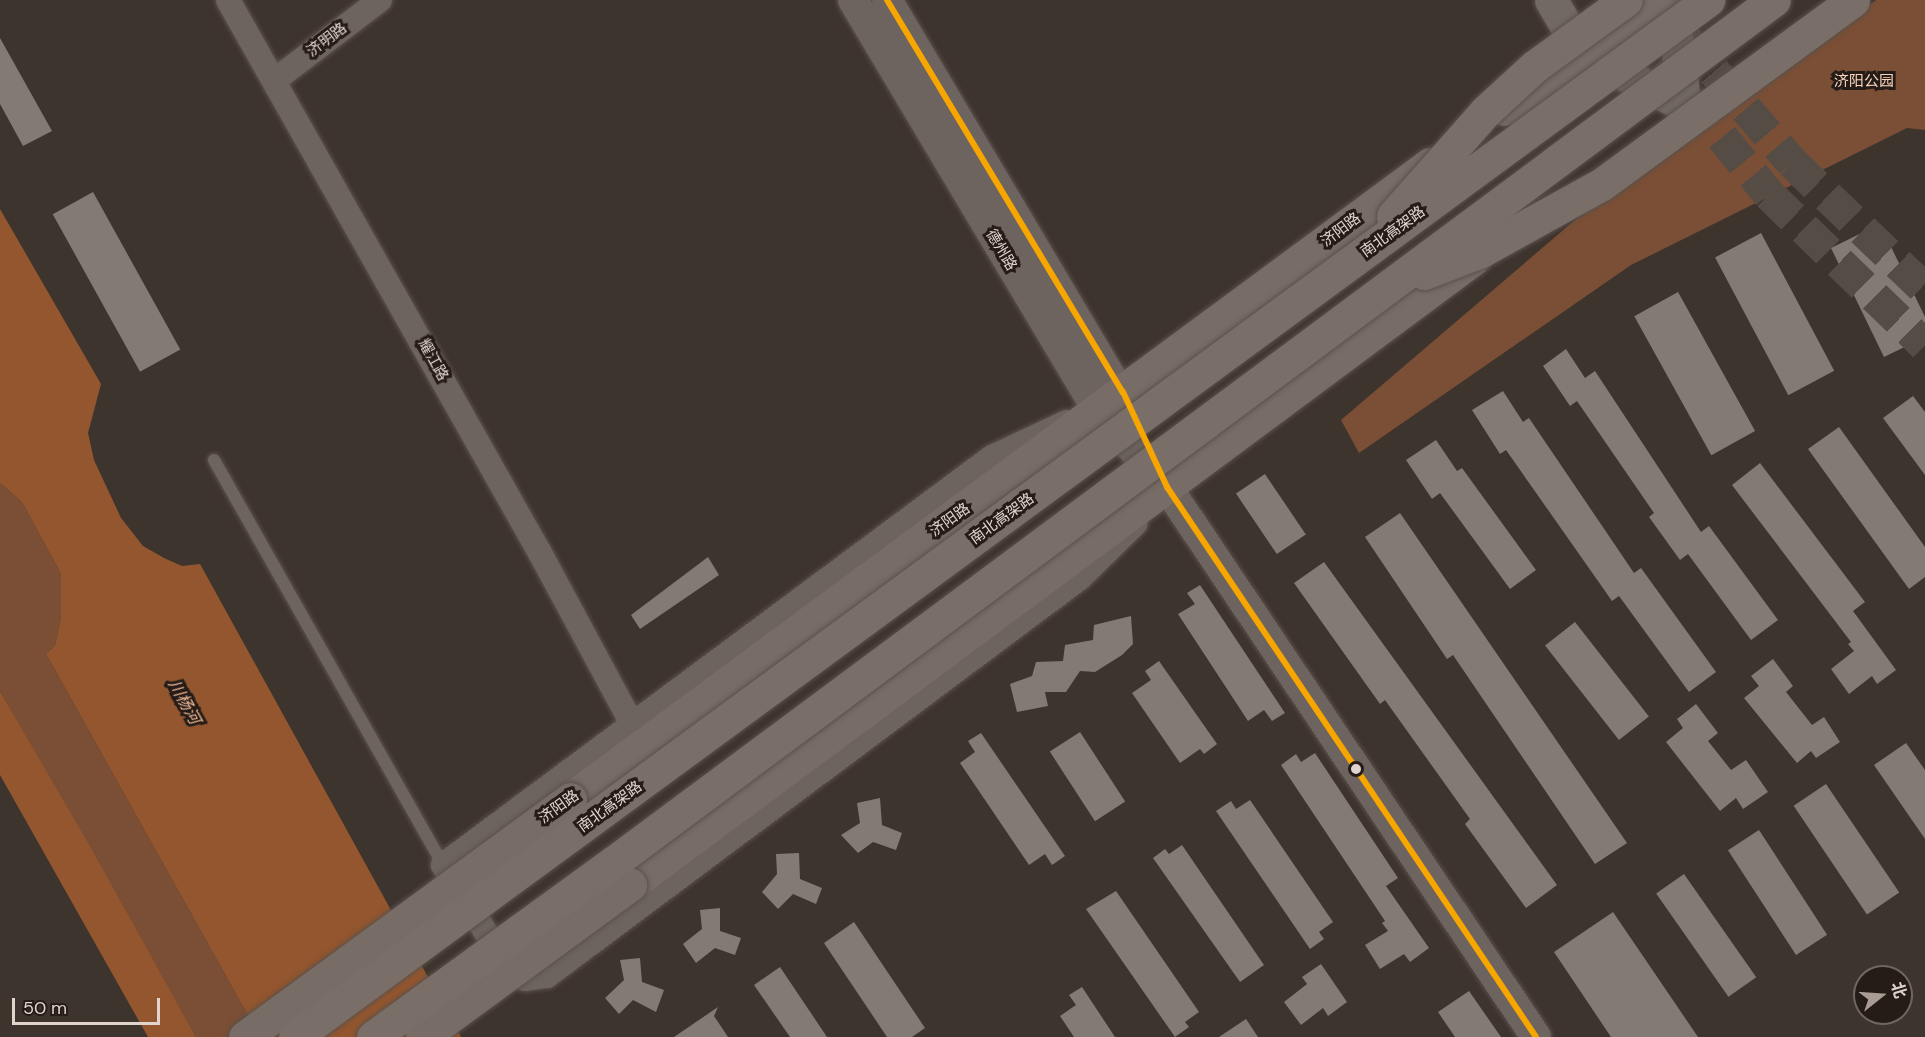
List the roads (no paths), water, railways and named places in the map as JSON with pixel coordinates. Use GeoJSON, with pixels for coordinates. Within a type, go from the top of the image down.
{"type":"FeatureCollection","features":[{"type":"Feature","properties":{"kind":"highway"},"geometry":{"type":"LineString","coordinates":[[1360,256],[1486,111],[1535,66],[1626,0]]}},
{"type":"Feature","properties":{"kind":"highway","name":"南北高架路"},"geometry":{"type":"LineString","coordinates":[[295,1037],[1708,0]]}},
{"type":"Feature","properties":{"kind":"highway"},"geometry":{"type":"LineString","coordinates":[[373,1037],[624,855],[1774,0]]}},
{"type":"Feature","properties":{"kind":"highway"},"geometry":{"type":"LineString","coordinates":[[1382,290],[1481,251],[1602,184],[1853,0]]}},
{"type":"Feature","properties":{"kind":"main road"},"geometry":{"type":"LineString","coordinates":[[1551,0],[1582,53],[1684,105]]}},
{"type":"Feature","properties":{"kind":"main road","name":"济阳路"},"geometry":{"type":"LineString","coordinates":[[245,1037],[990,491],[1654,0]]}},
{"type":"Feature","properties":{"kind":"main road"},"geometry":{"type":"LineString","coordinates":[[1672,0],[1684,105]]}},
{"type":"Feature","properties":{"kind":"main road"},"geometry":{"type":"LineString","coordinates":[[422,1037],[1828,0]]}},
{"type":"Feature","properties":{"kind":"street","name":"耀江路"},"geometry":{"type":"LineString","coordinates":[[228,0],[275,80],[632,724]]}},
{"type":"Feature","properties":{"kind":"street","name":"济明路"},"geometry":{"type":"LineString","coordinates":[[275,80],[380,0]]}},
{"type":"Feature","properties":{"kind":"street","name":"德州路"},"geometry":{"type":"LineString","coordinates":[[853,0],[1110,402],[1536,1037]]}},
{"type":"Feature","properties":{"kind":"street","name":"德州路"},"geometry":{"type":"LineString","coordinates":[[887,0],[1110,402]]}},
{"type":"Feature","properties":{"kind":"street"},"geometry":{"type":"LineString","coordinates":[[1540,0],[1582,53]]}},
{"type":"Feature","properties":{"kind":"street"},"geometry":{"type":"LineString","coordinates":[[1110,402],[1042,431],[992,457],[443,865],[507,966],[525,979],[547,976],[1080,578],[1126,536],[1167,487]]}},
{"type":"Feature","properties":{"kind":"lane"},"geometry":{"type":"LineString","coordinates":[[214,460],[443,865]]}},
{"type":"Feature","properties":{"kind":"water","name":"川杨河"},"geometry":{"type":"Polygon","coordinates":[[[0,209],[101,384],[88,433],[94,460],[121,518],[143,546],[182,566],[200,564],[461,1037],[260,1037],[46,654],[55,645],[61,618],[61,574],[22,502],[0,483],[0,209]]]}},
{"type":"Feature","properties":{"kind":"water"},"geometry":{"type":"Polygon","coordinates":[[[0,691],[196,1037],[148,1037],[0,775],[0,691]]]}},
{"type":"Feature","properties":{"kind":"tunnel"},"geometry":{"type":"LineString","coordinates":[[1629,23],[1769,194],[1925,345]]}},
{"type":"Feature","properties":{"kind":"tunnel"},"geometry":{"type":"LineString","coordinates":[[1682,34],[1792,162],[1925,289]]}},
{"type":"Feature","properties":{"kind":"park label","name":"济阳公园"},"geometry":{"type":"Point","coordinates":[1864,82]}}]}
